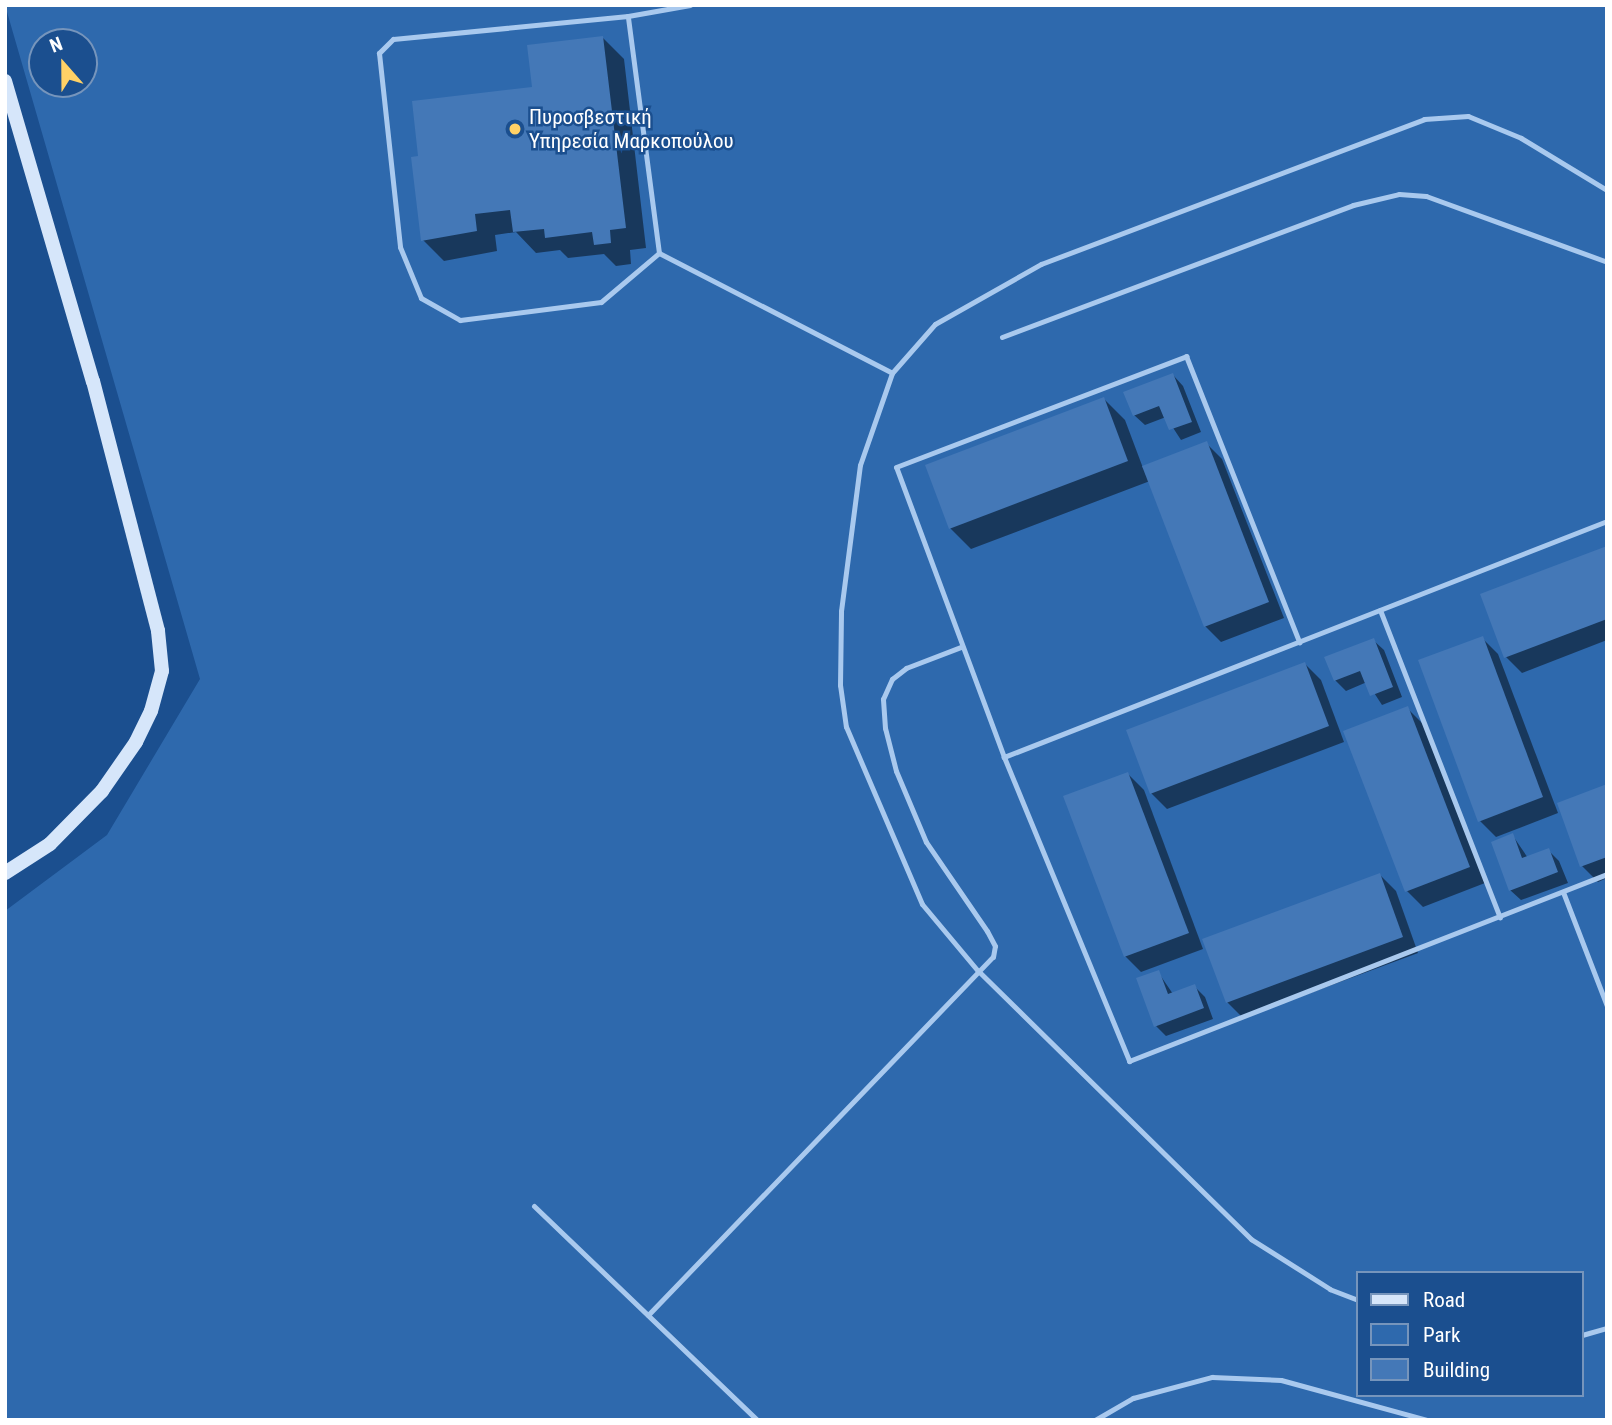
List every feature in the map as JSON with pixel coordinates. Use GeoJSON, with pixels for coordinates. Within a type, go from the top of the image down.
{"type":"FeatureCollection","features":[{"type":"Feature","properties":{"kind":"main road"},"geometry":{"type":"LineString","coordinates":[[5,80],[100,408],[158,631],[162,671],[151,711],[136,742],[102,791],[50,844],[5,873]]}},
{"type":"Feature","properties":{"kind":"lane"},"geometry":{"type":"LineString","coordinates":[[659,253],[601,302],[460,320],[421,298],[400,247],[379,53],[393,39],[628,16],[690,5]]}},
{"type":"Feature","properties":{"kind":"lane"},"geometry":{"type":"LineString","coordinates":[[628,16],[659,253]]}},
{"type":"Feature","properties":{"kind":"lane"},"geometry":{"type":"LineString","coordinates":[[1356,1299],[1330,1289],[1251,1239],[978,971],[922,904],[846,727],[840,685],[841,611],[860,465],[892,373],[935,324],[1041,264],[1424,119],[1468,116],[1521,138],[1607,190]]}},
{"type":"Feature","properties":{"kind":"lane"},"geometry":{"type":"LineString","coordinates":[[1002,337],[1353,205],[1399,194],[1426,196],[1607,262]]}},
{"type":"Feature","properties":{"kind":"lane"},"geometry":{"type":"LineString","coordinates":[[659,253],[892,373]]}},
{"type":"Feature","properties":{"kind":"lane"},"geometry":{"type":"LineString","coordinates":[[1299,642],[1186,355],[896,467],[1004,757],[1129,1061],[1607,874]]}},
{"type":"Feature","properties":{"kind":"lane"},"geometry":{"type":"LineString","coordinates":[[1004,757],[1607,522]]}},
{"type":"Feature","properties":{"kind":"lane"},"geometry":{"type":"LineString","coordinates":[[1380,610],[1500,917]]}},
{"type":"Feature","properties":{"kind":"lane"},"geometry":{"type":"LineString","coordinates":[[648,1315],[993,957],[995,946],[926,842],[896,771],[883,699],[892,679],[906,668],[961,647]]}},
{"type":"Feature","properties":{"kind":"lane"},"geometry":{"type":"LineString","coordinates":[[1563,892],[1607,1006]]}},
{"type":"Feature","properties":{"kind":"lane"},"geometry":{"type":"LineString","coordinates":[[534,1206],[757,1420]]}},
{"type":"Feature","properties":{"kind":"lane"},"geometry":{"type":"LineString","coordinates":[[1584,1334],[1607,1328]]}},
{"type":"Feature","properties":{"kind":"lane"},"geometry":{"type":"LineString","coordinates":[[1095,1420],[1132,1398],[1212,1377],[1281,1380],[1427,1420]]}},
{"type":"Feature","properties":{"kind":"green space"},"geometry":{"type":"Polygon","coordinates":[[[5,5],[1607,5],[1607,1420],[5,1420],[5,911],[107,835],[200,679],[32,98],[98,98],[98,28],[28,28],[28,84],[5,5]]]}},
{"type":"Feature","properties":{"kind":"building","name":"Πυροσβεστική Υπηρεσία Μαρκοπούλου"},"geometry":{"type":"Polygon","coordinates":[[[603,36],[626,228],[610,230],[611,243],[594,245],[592,232],[545,238],[544,229],[513,232],[510,210],[475,214],[477,231],[421,241],[411,157],[418,156],[412,101],[532,87],[527,45],[603,36]]]}},
{"type":"Feature","properties":{"kind":"building"},"geometry":{"type":"Polygon","coordinates":[[[1173,373],[1192,422],[1169,430],[1159,406],[1133,416],[1123,392],[1173,373]]]}},
{"type":"Feature","properties":{"kind":"building"},"geometry":{"type":"Polygon","coordinates":[[[1104,397],[1128,461],[949,529],[925,465],[1104,397]]]}},
{"type":"Feature","properties":{"kind":"building"},"geometry":{"type":"Polygon","coordinates":[[[1207,441],[1269,602],[1204,627],[1142,466],[1207,441]]]}},
{"type":"Feature","properties":{"kind":"building"},"geometry":{"type":"Polygon","coordinates":[[[1607,546],[1607,619],[1504,658],[1480,594],[1607,546]]]}},
{"type":"Feature","properties":{"kind":"building"},"geometry":{"type":"Polygon","coordinates":[[[1483,636],[1543,797],[1478,822],[1418,660],[1483,636]]]}},
{"type":"Feature","properties":{"kind":"building"},"geometry":{"type":"Polygon","coordinates":[[[1374,638],[1393,687],[1370,696],[1360,671],[1334,681],[1324,657],[1374,638]]]}},
{"type":"Feature","properties":{"kind":"building"},"geometry":{"type":"Polygon","coordinates":[[[1305,662],[1329,726],[1150,794],[1126,730],[1305,662]]]}},
{"type":"Feature","properties":{"kind":"building"},"geometry":{"type":"Polygon","coordinates":[[[1408,706],[1470,867],[1405,892],[1343,731],[1408,706]]]}},
{"type":"Feature","properties":{"kind":"building"},"geometry":{"type":"Polygon","coordinates":[[[1128,772],[1189,933],[1124,957],[1063,796],[1128,772]]]}},
{"type":"Feature","properties":{"kind":"building"},"geometry":{"type":"Polygon","coordinates":[[[1607,784],[1607,857],[1580,867],[1557,803],[1607,784]]]}},
{"type":"Feature","properties":{"kind":"building"},"geometry":{"type":"Polygon","coordinates":[[[1513,833],[1522,858],[1549,848],[1558,872],[1509,891],[1491,842],[1513,833]]]}},
{"type":"Feature","properties":{"kind":"building"},"geometry":{"type":"Polygon","coordinates":[[[1380,873],[1403,937],[1226,1003],[1202,939],[1380,873]]]}},
{"type":"Feature","properties":{"kind":"building"},"geometry":{"type":"Polygon","coordinates":[[[1159,970],[1168,994],[1195,984],[1204,1008],[1154,1027],[1136,978],[1159,970]]]}},
{"type":"Feature","properties":{"kind":"place","name":"Πυροσβεστική Υπηρεσία Μαρκοπούλου"},"geometry":{"type":"Point","coordinates":[515,129]}}]}
